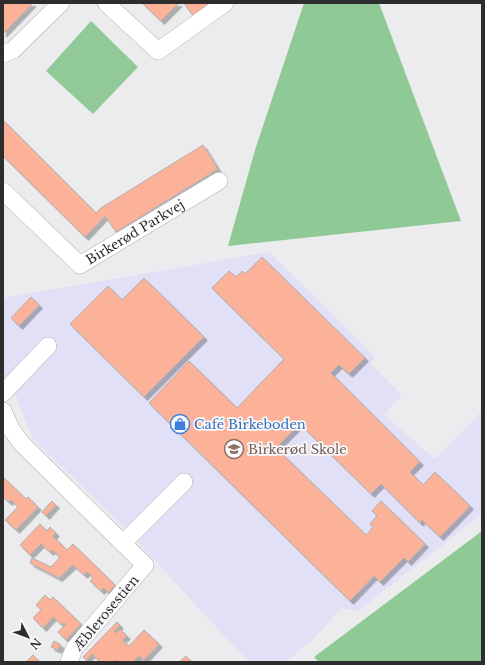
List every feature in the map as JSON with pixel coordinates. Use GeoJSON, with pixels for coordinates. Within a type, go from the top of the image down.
{"type":"FeatureCollection","features":[{"type":"Feature","properties":{"kind":"street"},"geometry":{"type":"LineString","coordinates":[[3,54],[13,50],[61,3]]}},
{"type":"Feature","properties":{"kind":"street"},"geometry":{"type":"LineString","coordinates":[[106,3],[158,51],[225,3]]}},
{"type":"Feature","properties":{"kind":"street","name":"Birkerød Parkvej"},"geometry":{"type":"LineString","coordinates":[[3,191],[80,264],[219,181]]}},
{"type":"Feature","properties":{"kind":"street"},"geometry":{"type":"LineString","coordinates":[[3,393],[48,346]]}},
{"type":"Feature","properties":{"kind":"street"},"geometry":{"type":"LineString","coordinates":[[3,411],[11,429],[22,444],[124,542],[184,482]]}},
{"type":"Feature","properties":{"kind":"street","name":"Æblerosestien"},"geometry":{"type":"LineString","coordinates":[[69,662],[74,649],[145,565],[124,542]]}},
{"type":"Feature","properties":{"kind":"shaded area","name":"Birkerød Skole"},"geometry":{"type":"Polygon","coordinates":[[[269,252],[375,357],[370,363],[402,395],[384,415],[435,459],[482,411],[482,514],[358,611],[342,608],[313,639],[286,662],[251,662],[241,654],[125,528],[34,440],[29,431],[17,398],[3,384],[3,298],[269,252]]]}},
{"type":"Feature","properties":{"kind":"green space"},"geometry":{"type":"Polygon","coordinates":[[[304,3],[379,3],[461,221],[228,246],[255,150],[304,3]]]}},
{"type":"Feature","properties":{"kind":"green space"},"geometry":{"type":"Polygon","coordinates":[[[91,21],[138,67],[93,114],[46,71],[91,21]]]}},
{"type":"Feature","properties":{"kind":"green space"},"geometry":{"type":"Polygon","coordinates":[[[482,531],[482,662],[319,662],[314,657],[482,531]]]}},
{"type":"Feature","properties":{"kind":"building"},"geometry":{"type":"Polygon","coordinates":[[[3,3],[33,3],[3,34],[3,3]]]}},
{"type":"Feature","properties":{"kind":"building"},"geometry":{"type":"Polygon","coordinates":[[[142,3],[179,3],[161,21],[142,3]]]}},
{"type":"Feature","properties":{"kind":"building"},"geometry":{"type":"Polygon","coordinates":[[[184,3],[211,3],[193,16],[184,3]]]}},
{"type":"Feature","properties":{"kind":"building"},"geometry":{"type":"Polygon","coordinates":[[[3,120],[96,213],[101,208],[203,145],[218,169],[116,232],[105,216],[85,237],[3,156],[3,120]]]}},
{"type":"Feature","properties":{"kind":"building"},"geometry":{"type":"Polygon","coordinates":[[[262,257],[365,358],[349,374],[339,365],[331,373],[420,462],[410,472],[423,485],[435,472],[470,506],[440,537],[422,520],[420,523],[381,484],[371,494],[300,424],[276,448],[366,535],[373,527],[370,524],[377,516],[372,511],[381,501],[425,544],[408,562],[404,558],[380,582],[374,576],[350,601],[149,403],[189,361],[237,408],[284,359],[212,288],[229,271],[236,277],[242,271],[245,274],[262,257]]]}},
{"type":"Feature","properties":{"kind":"building"},"geometry":{"type":"Polygon","coordinates":[[[144,278],[204,337],[144,397],[70,324],[108,286],[122,300],[144,278]]]}},
{"type":"Feature","properties":{"kind":"building"},"geometry":{"type":"Polygon","coordinates":[[[31,297],[39,305],[19,326],[11,318],[31,297]]]}},
{"type":"Feature","properties":{"kind":"building"},"geometry":{"type":"Polygon","coordinates":[[[3,477],[26,499],[28,497],[38,507],[16,530],[5,520],[18,507],[11,500],[9,502],[3,497],[3,477]]]}},
{"type":"Feature","properties":{"kind":"building"},"geometry":{"type":"Polygon","coordinates":[[[52,501],[56,505],[46,516],[42,512],[52,501]]]}},
{"type":"Feature","properties":{"kind":"building"},"geometry":{"type":"Polygon","coordinates":[[[40,524],[47,531],[50,527],[56,533],[53,536],[67,550],[73,544],[115,585],[108,593],[104,588],[101,591],[90,581],[93,578],[87,572],[84,575],[73,565],[59,578],[30,563],[32,558],[51,567],[60,557],[52,550],[50,552],[41,544],[30,555],[20,545],[40,524]]]}},
{"type":"Feature","properties":{"kind":"building"},"geometry":{"type":"Polygon","coordinates":[[[45,595],[50,600],[53,597],[81,624],[66,640],[58,632],[66,624],[64,623],[62,625],[53,617],[43,628],[33,618],[41,610],[36,605],[45,595]]]}},
{"type":"Feature","properties":{"kind":"building"},"geometry":{"type":"Polygon","coordinates":[[[117,622],[120,625],[114,631],[116,633],[120,629],[127,636],[122,640],[129,646],[144,630],[159,644],[144,660],[139,656],[133,662],[118,662],[116,660],[115,662],[100,662],[92,654],[86,660],[83,657],[117,622]]]}},
{"type":"Feature","properties":{"kind":"building"},"geometry":{"type":"Polygon","coordinates":[[[54,641],[61,645],[58,650],[51,647],[54,641]]]}},
{"type":"Feature","properties":{"kind":"building"},"geometry":{"type":"Polygon","coordinates":[[[33,655],[40,662],[26,662],[33,655]]]}},
{"type":"Feature","properties":{"kind":"building"},"geometry":{"type":"Polygon","coordinates":[[[186,656],[192,662],[179,662],[186,656]]]}},
{"type":"Feature","properties":{"kind":"place","name":"Café Birkeboden"},"geometry":{"type":"Point","coordinates":[180,424]}},
{"type":"Feature","properties":{"kind":"place","name":"Birkerød Skole"},"geometry":{"type":"Point","coordinates":[234,449]}}]}
